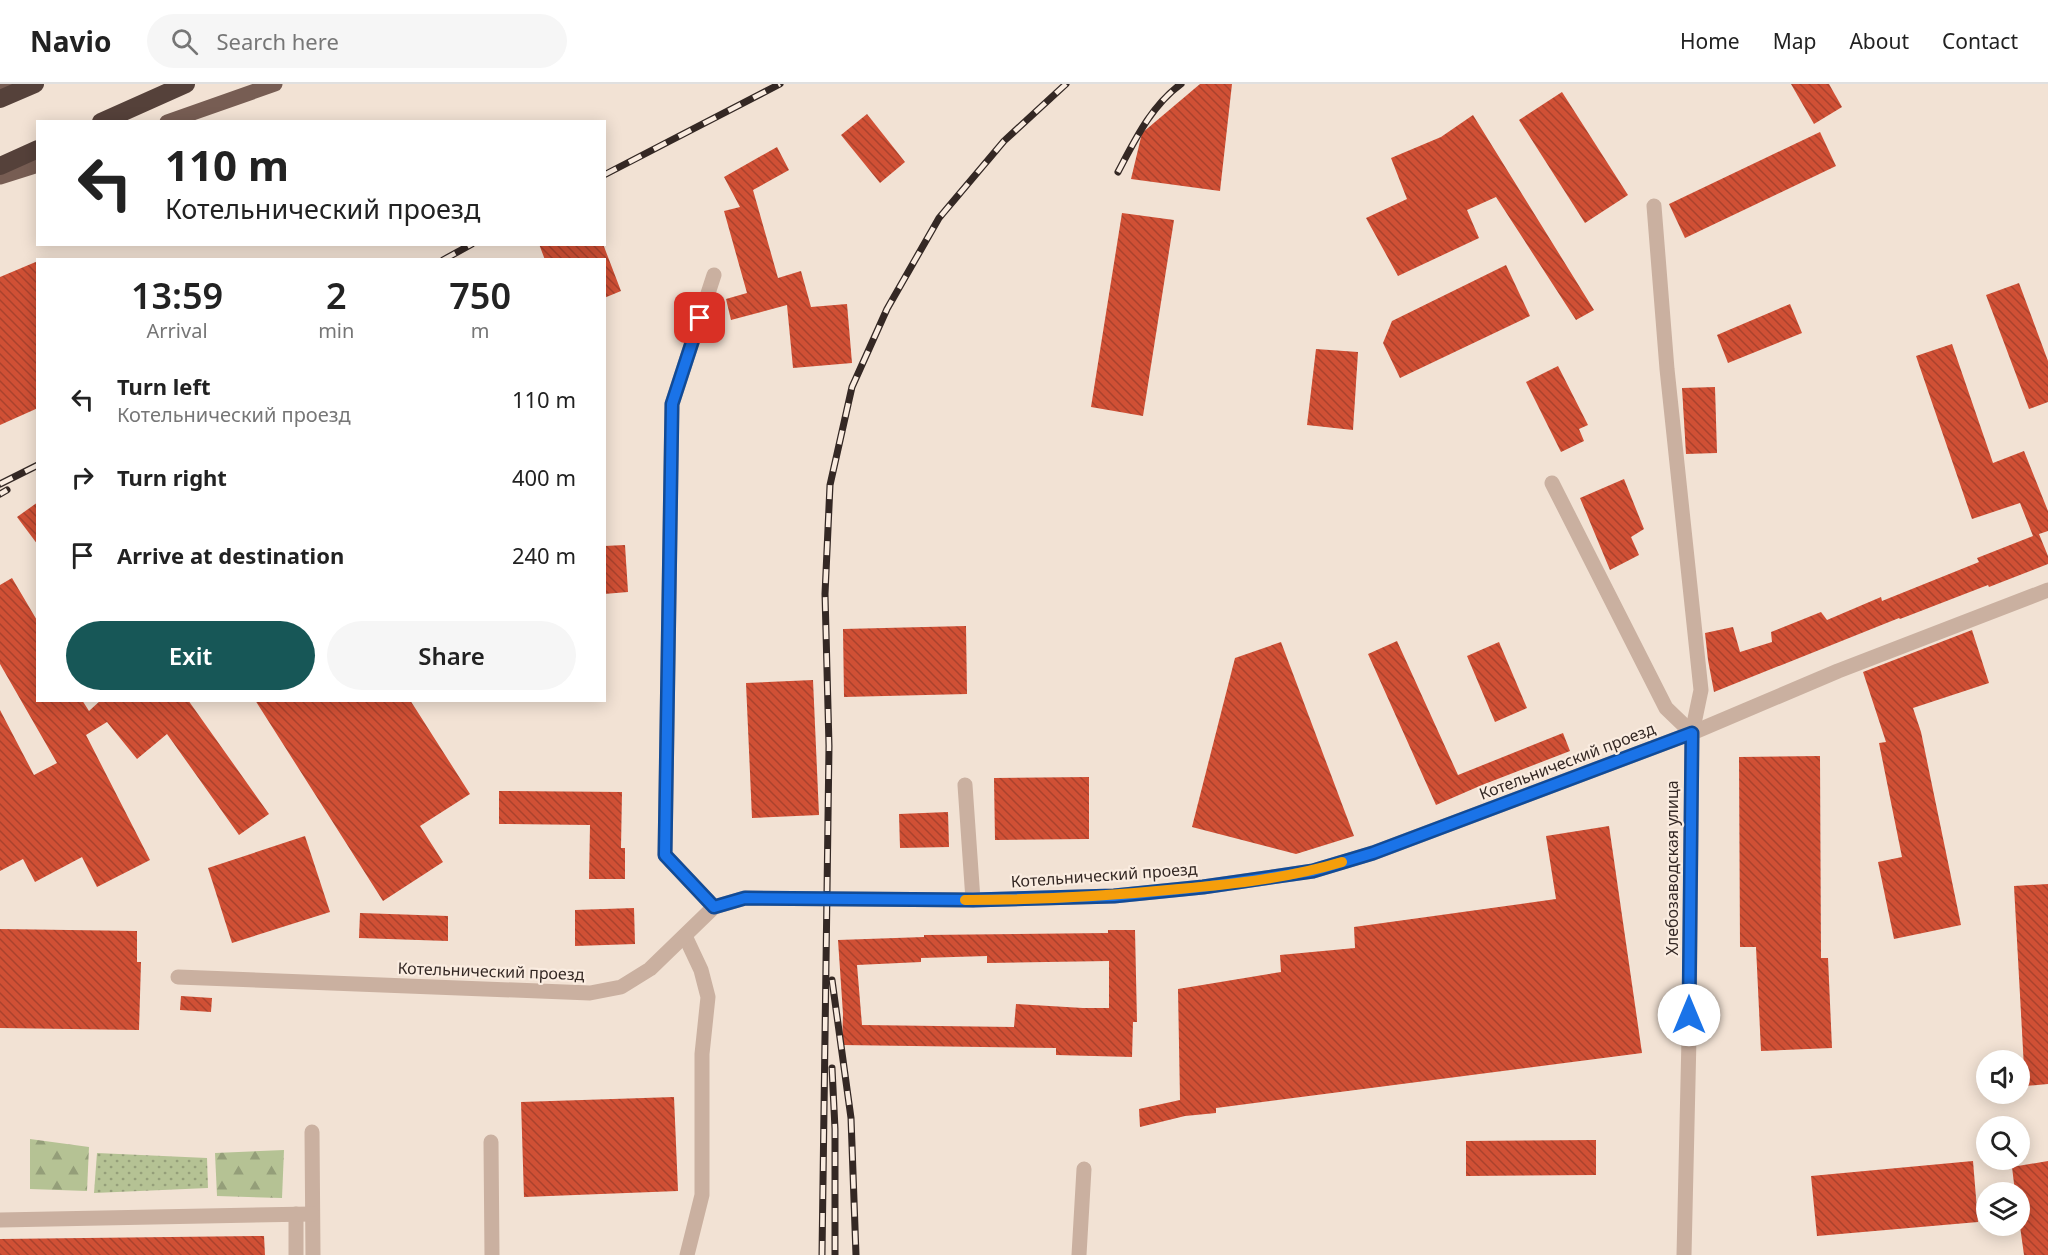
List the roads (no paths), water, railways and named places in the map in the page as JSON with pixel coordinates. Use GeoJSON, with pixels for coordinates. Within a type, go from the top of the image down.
{"type":"FeatureCollection","features":[{"type":"Feature","properties":{"kind":"highway"},"geometry":{"type":"LineString","coordinates":[[0,99],[35,84]]}},
{"type":"Feature","properties":{"kind":"highway"},"geometry":{"type":"LineString","coordinates":[[105,120],[186,84]]}},
{"type":"Feature","properties":{"kind":"highway"},"geometry":{"type":"LineString","coordinates":[[3,174],[36,150]]}},
{"type":"Feature","properties":{"kind":"main road"},"geometry":{"type":"LineString","coordinates":[[0,89],[9,84]]}},
{"type":"Feature","properties":{"kind":"main road"},"geometry":{"type":"LineString","coordinates":[[173,120],[275,84]]}},
{"type":"Feature","properties":{"kind":"main road"},"geometry":{"type":"LineString","coordinates":[[3,174],[36,166]]}},
{"type":"Feature","properties":{"kind":"street","name":"Хлебозаводская улица"},"geometry":{"type":"LineString","coordinates":[[1654,206],[1667,369],[1701,690],[1692,733],[1684,1255]]}},
{"type":"Feature","properties":{"kind":"street"},"geometry":{"type":"LineString","coordinates":[[714,275],[672,404],[665,855],[714,907]]}},
{"type":"Feature","properties":{"kind":"street"},"geometry":{"type":"LineString","coordinates":[[1552,483],[1666,708],[1692,733]]}},
{"type":"Feature","properties":{"kind":"street","name":"Котельнический проезд"},"geometry":{"type":"LineString","coordinates":[[178,977],[590,993],[621,987],[650,969],[714,907],[745,898],[973,900],[1114,896],[1203,887],[1313,871],[1384,849],[1692,733],[1838,671],[2048,590]]}},
{"type":"Feature","properties":{"kind":"street"},"geometry":{"type":"LineString","coordinates":[[965,785],[973,900]]}},
{"type":"Feature","properties":{"kind":"street"},"geometry":{"type":"LineString","coordinates":[[685,936],[701,970],[708,997],[702,1054],[702,1195],[687,1255]]}},
{"type":"Feature","properties":{"kind":"street"},"geometry":{"type":"LineString","coordinates":[[312,1132],[313,1255]]}},
{"type":"Feature","properties":{"kind":"street"},"geometry":{"type":"LineString","coordinates":[[491,1142],[492,1255]]}},
{"type":"Feature","properties":{"kind":"street"},"geometry":{"type":"LineString","coordinates":[[1079,1255],[1084,1169]]}},
{"type":"Feature","properties":{"kind":"street"},"geometry":{"type":"LineString","coordinates":[[296,1214],[296,1255]]}},
{"type":"Feature","properties":{"kind":"street"},"geometry":{"type":"LineString","coordinates":[[0,1220],[312,1214]]}},
{"type":"Feature","properties":{"kind":"railway"},"geometry":{"type":"LineString","coordinates":[[606,174],[780,84]]}},
{"type":"Feature","properties":{"kind":"railway"},"geometry":{"type":"LineString","coordinates":[[822,1255],[829,746],[825,594],[830,485],[852,387],[887,309],[939,218],[1004,141],[1066,84]]}},
{"type":"Feature","properties":{"kind":"railway"},"geometry":{"type":"LineString","coordinates":[[1118,172],[1152,113],[1181,84]]}},
{"type":"Feature","properties":{"kind":"railway"},"geometry":{"type":"LineString","coordinates":[[447,258],[468,246]]}},
{"type":"Feature","properties":{"kind":"railway"},"geometry":{"type":"LineString","coordinates":[[0,484],[36,466]]}},
{"type":"Feature","properties":{"kind":"railway"},"geometry":{"type":"LineString","coordinates":[[0,494],[7,490]]}},
{"type":"Feature","properties":{"kind":"railway"},"geometry":{"type":"LineString","coordinates":[[832,980],[851,1118],[856,1255]]}},
{"type":"Feature","properties":{"kind":"railway"},"geometry":{"type":"LineString","coordinates":[[832,1068],[835,1129],[835,1255]]}}]}
